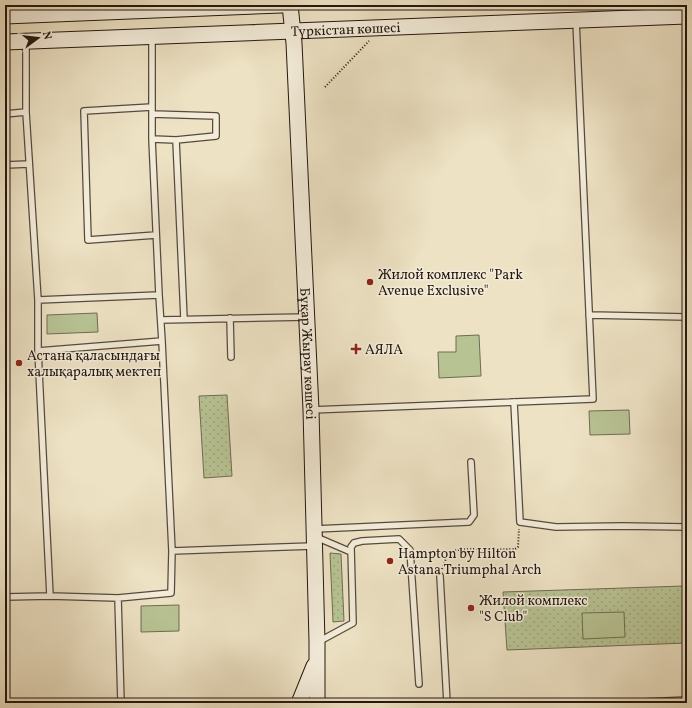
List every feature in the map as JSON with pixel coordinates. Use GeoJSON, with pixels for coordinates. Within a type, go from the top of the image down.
{"type":"FeatureCollection","features":[{"type":"Feature","properties":{"kind":"main road","name":"Түркістан көшесі"},"geometry":{"type":"LineString","coordinates":[[5,16],[282,5]]}},
{"type":"Feature","properties":{"kind":"main road","name":"Бұқар Жырау көшесі"},"geometry":{"type":"LineString","coordinates":[[290,5],[293,31],[311,410],[315,537],[317,703]]}},
{"type":"Feature","properties":{"kind":"main road","name":"Түркістан көшесі"},"geometry":{"type":"LineString","coordinates":[[5,42],[687,16]]}},
{"type":"Feature","properties":{"kind":"main road"},"geometry":{"type":"LineString","coordinates":[[299,703],[317,657]]}},
{"type":"Feature","properties":{"kind":"main road"},"geometry":{"type":"LineString","coordinates":[[317,677],[324,703]]}},
{"type":"Feature","properties":{"kind":"lane"},"geometry":{"type":"LineString","coordinates":[[311,410],[593,398],[576,20]]}},
{"type":"Feature","properties":{"kind":"lane"},"geometry":{"type":"LineString","coordinates":[[5,597],[50,596],[118,598],[171,593],[172,552],[152,139],[152,36]]}},
{"type":"Feature","properties":{"kind":"lane"},"geometry":{"type":"LineString","coordinates":[[26,41],[26,112],[38,300],[38,351],[50,596]]}},
{"type":"Feature","properties":{"kind":"lane"},"geometry":{"type":"LineString","coordinates":[[152,107],[84,111],[88,240],[156,235]]}},
{"type":"Feature","properties":{"kind":"lane"},"geometry":{"type":"LineString","coordinates":[[5,114],[26,112]]}},
{"type":"Feature","properties":{"kind":"lane"},"geometry":{"type":"LineString","coordinates":[[152,114],[216,116],[216,136],[176,140],[152,139]]}},
{"type":"Feature","properties":{"kind":"lane"},"geometry":{"type":"LineString","coordinates":[[176,140],[184,319]]}},
{"type":"Feature","properties":{"kind":"lane"},"geometry":{"type":"LineString","coordinates":[[5,165],[29,164]]}},
{"type":"Feature","properties":{"kind":"lane"},"geometry":{"type":"LineString","coordinates":[[38,300],[159,295]]}},
{"type":"Feature","properties":{"kind":"lane"},"geometry":{"type":"LineString","coordinates":[[589,316],[687,317]]}},
{"type":"Feature","properties":{"kind":"lane"},"geometry":{"type":"LineString","coordinates":[[161,320],[307,317]]}},
{"type":"Feature","properties":{"kind":"lane"},"geometry":{"type":"LineString","coordinates":[[230,318],[231,357]]}},
{"type":"Feature","properties":{"kind":"lane"},"geometry":{"type":"LineString","coordinates":[[38,351],[162,341]]}},
{"type":"Feature","properties":{"kind":"lane"},"geometry":{"type":"LineString","coordinates":[[514,402],[520,522],[556,527],[687,527]]}},
{"type":"Feature","properties":{"kind":"lane"},"geometry":{"type":"LineString","coordinates":[[172,552],[469,522],[474,515],[471,462]]}},
{"type":"Feature","properties":{"kind":"lane"},"geometry":{"type":"LineString","coordinates":[[315,537],[351,552]]}},
{"type":"Feature","properties":{"kind":"lane"},"geometry":{"type":"LineString","coordinates":[[317,642],[353,623],[351,548],[354,543],[362,541],[399,539],[410,550],[419,684]]}},
{"type":"Feature","properties":{"kind":"lane"},"geometry":{"type":"LineString","coordinates":[[440,576],[447,703]]}},
{"type":"Feature","properties":{"kind":"lane"},"geometry":{"type":"LineString","coordinates":[[118,598],[121,703]]}},
{"type":"Feature","properties":{"kind":"lane"},"geometry":{"type":"LineString","coordinates":[[621,703],[687,700]]}},
{"type":"Feature","properties":{"kind":"path"},"geometry":{"type":"LineString","coordinates":[[325,87],[370,41]]}},
{"type":"Feature","properties":{"kind":"path"},"geometry":{"type":"LineString","coordinates":[[440,576],[445,561],[449,554],[453,551],[472,549],[515,550],[518,547],[520,522]]}},
{"type":"Feature","properties":{"kind":"green space"},"geometry":{"type":"Polygon","coordinates":[[[97,313],[98,332],[47,334],[47,315],[97,313]]]}},
{"type":"Feature","properties":{"kind":"green space"},"geometry":{"type":"Polygon","coordinates":[[[479,335],[481,376],[439,378],[438,352],[456,352],[456,336],[479,335]]]}},
{"type":"Feature","properties":{"kind":"green space"},"geometry":{"type":"Polygon","coordinates":[[[227,395],[232,476],[204,478],[199,396],[227,395]]]}},
{"type":"Feature","properties":{"kind":"green space"},"geometry":{"type":"Polygon","coordinates":[[[629,410],[630,434],[590,435],[589,411],[629,410]]]}},
{"type":"Feature","properties":{"kind":"green space"},"geometry":{"type":"Polygon","coordinates":[[[330,553],[341,554],[344,621],[333,622],[330,553]]]}},
{"type":"Feature","properties":{"kind":"green space"},"geometry":{"type":"Polygon","coordinates":[[[684,586],[686,643],[507,650],[503,592],[684,586]]]}},
{"type":"Feature","properties":{"kind":"green space"},"geometry":{"type":"Polygon","coordinates":[[[179,605],[179,631],[141,632],[141,606],[179,605]]]}},
{"type":"Feature","properties":{"kind":"green space"},"geometry":{"type":"Polygon","coordinates":[[[624,612],[625,637],[583,639],[582,613],[624,612]]]}},
{"type":"Feature","properties":{"kind":"place","name":"Жилой комплекс \"Park Avenue Exclusive\""},"geometry":{"type":"Point","coordinates":[370,282]}},
{"type":"Feature","properties":{"kind":"place","name":"АЯЛА"},"geometry":{"type":"Point","coordinates":[356,349]}},
{"type":"Feature","properties":{"kind":"place","name":"Астана қаласындағы халықаралық мектеп"},"geometry":{"type":"Point","coordinates":[19,363]}},
{"type":"Feature","properties":{"kind":"place","name":"Hampton by Hilton Astana Triumphal Arch"},"geometry":{"type":"Point","coordinates":[390,561]}},
{"type":"Feature","properties":{"kind":"place","name":"Жилой комплекс \"S Club\""},"geometry":{"type":"Point","coordinates":[471,608]}}]}
